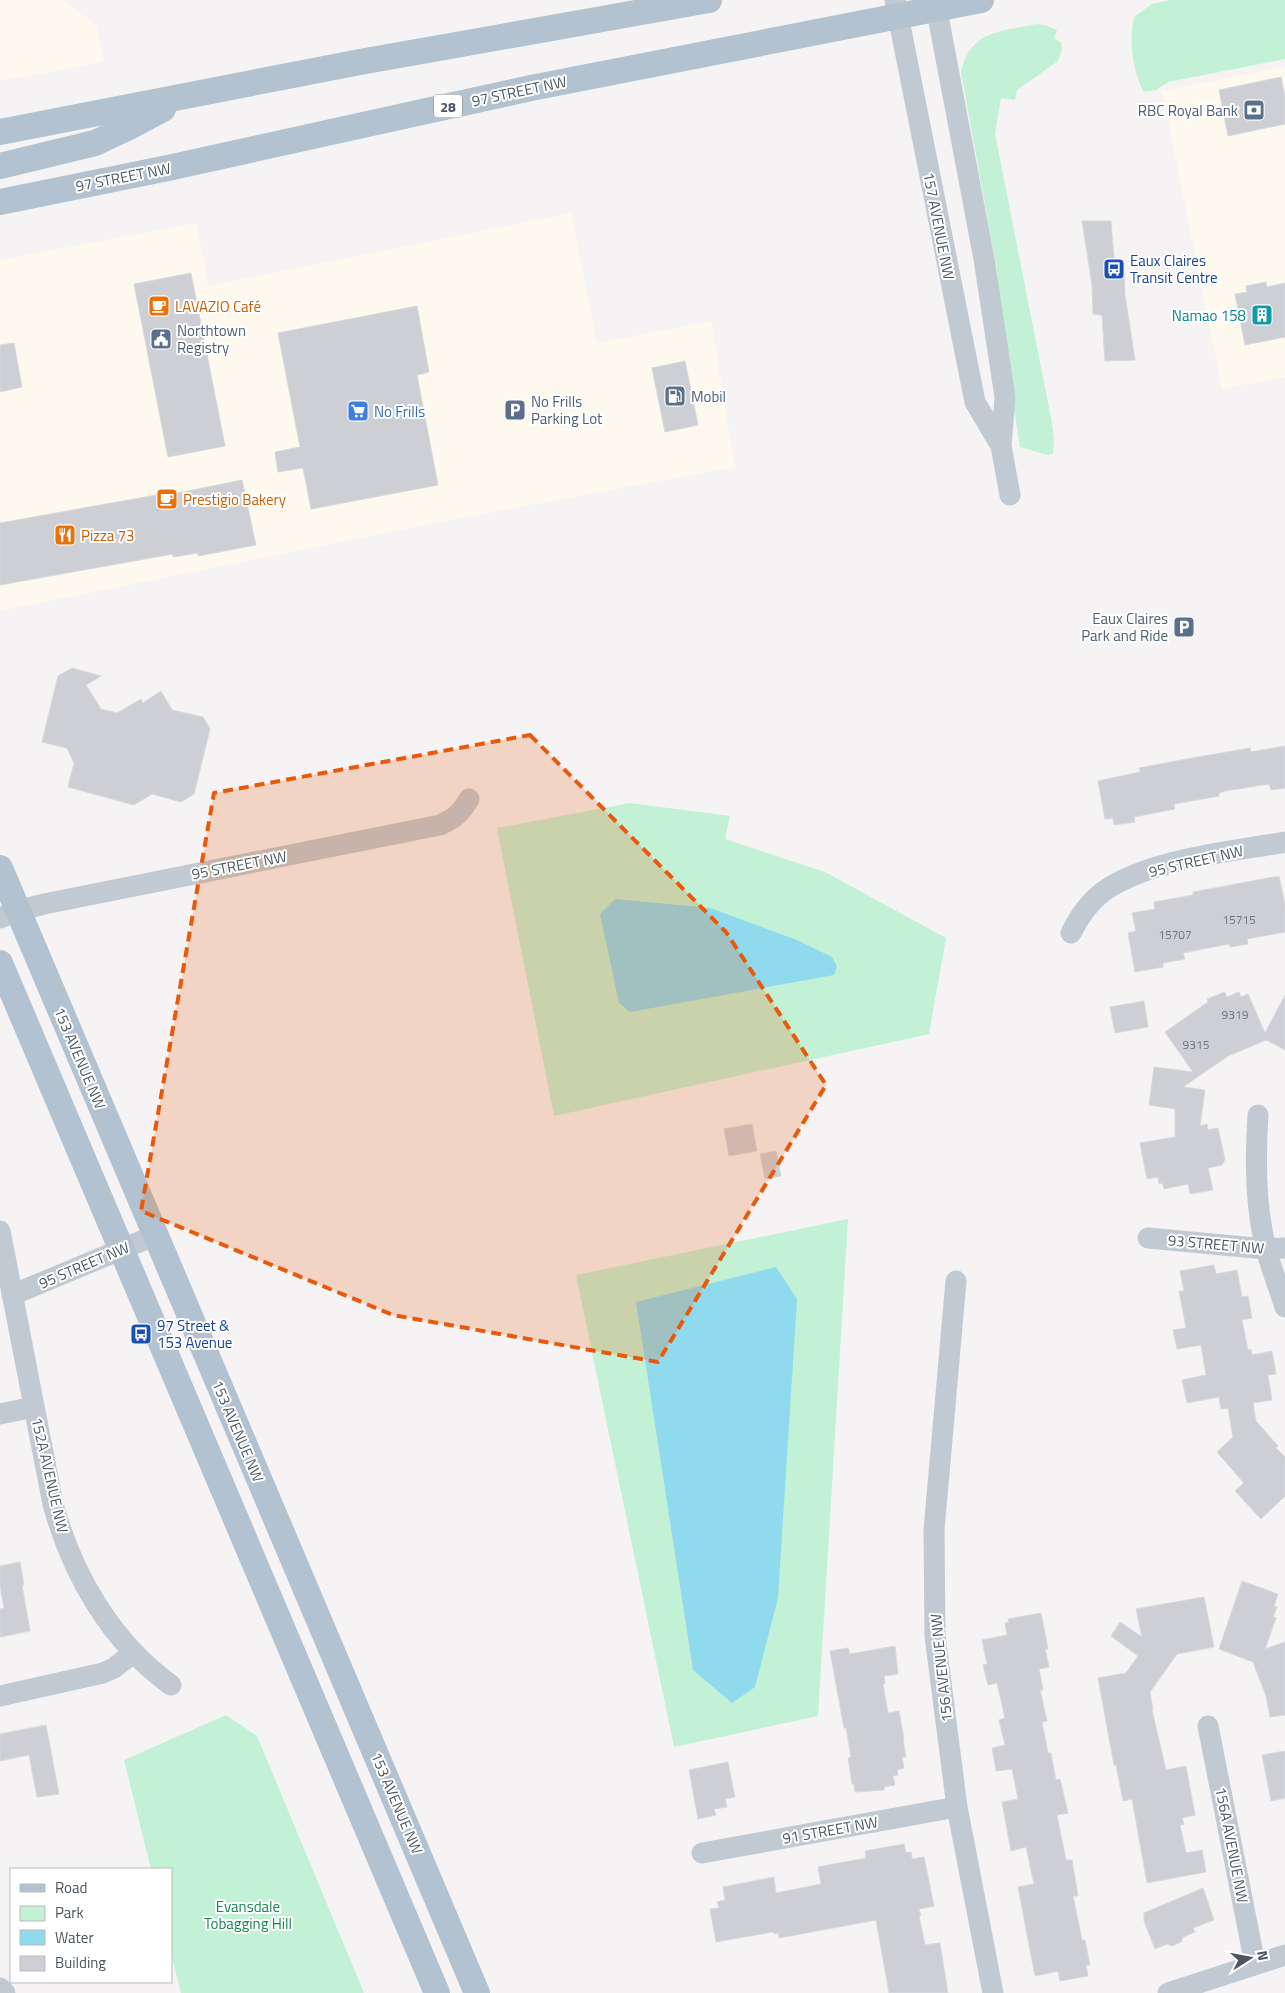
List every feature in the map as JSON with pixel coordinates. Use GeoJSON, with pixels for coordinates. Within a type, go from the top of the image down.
{"type":"FeatureCollection","features":[{"type":"Feature","properties":{"kind":"main road"},"geometry":{"type":"LineString","coordinates":[[0,132],[360,62],[708,0]]}},
{"type":"Feature","properties":{"kind":"main road","name":"97 STREET NW"},"geometry":{"type":"LineString","coordinates":[[0,202],[168,168],[896,8],[981,0]]}},
{"type":"Feature","properties":{"kind":"main road"},"geometry":{"type":"LineString","coordinates":[[0,166],[95,143],[129,128],[183,97]]}},
{"type":"Feature","properties":{"kind":"main road","name":"153 AVENUE NW"},"geometry":{"type":"LineString","coordinates":[[0,868],[8,915],[156,1235],[477,1993]]}},
{"type":"Feature","properties":{"kind":"main road"},"geometry":{"type":"LineString","coordinates":[[0,963],[437,1993]]}},
{"type":"Feature","properties":{"kind":"street","name":"157 AVENUE NW"},"geometry":{"type":"LineString","coordinates":[[936,4],[984,259],[1005,397],[1001,446],[1010,495]]}},
{"type":"Feature","properties":{"kind":"street","name":"157 AVENUE NW"},"geometry":{"type":"LineString","coordinates":[[896,8],[975,402],[1001,446]]}},
{"type":"Feature","properties":{"kind":"street","name":"95 STREET NW"},"geometry":{"type":"LineString","coordinates":[[8,915],[54,902],[440,825],[460,813],[469,799]]}},
{"type":"Feature","properties":{"kind":"street","name":"95 STREET NW"},"geometry":{"type":"LineString","coordinates":[[1071,933],[1078,918],[1104,891],[1140,873],[1191,859],[1285,842]]}},
{"type":"Feature","properties":{"kind":"street"},"geometry":{"type":"LineString","coordinates":[[1258,1115],[1256,1147],[1260,1217],[1275,1249],[1285,1307]]}},
{"type":"Feature","properties":{"kind":"street","name":"152A AVENUE NW"},"geometry":{"type":"LineString","coordinates":[[0,1230],[53,1504],[64,1541],[82,1580],[98,1607],[133,1653],[171,1685]]}},
{"type":"Feature","properties":{"kind":"street","name":"95 STREET NW"},"geometry":{"type":"LineString","coordinates":[[12,1295],[156,1235]]}},
{"type":"Feature","properties":{"kind":"street","name":"93 STREET NW"},"geometry":{"type":"LineString","coordinates":[[1148,1238],[1275,1249]]}},
{"type":"Feature","properties":{"kind":"street","name":"156 AVENUE NW"},"geometry":{"type":"LineString","coordinates":[[956,1281],[934,1538],[935,1636],[957,1807],[993,1993]]}},
{"type":"Feature","properties":{"kind":"street"},"geometry":{"type":"LineString","coordinates":[[0,1414],[34,1407]]}},
{"type":"Feature","properties":{"kind":"street"},"geometry":{"type":"LineString","coordinates":[[0,1696],[98,1675],[114,1668],[133,1653]]}},
{"type":"Feature","properties":{"kind":"street","name":"156A AVENUE NW"},"geometry":{"type":"LineString","coordinates":[[1208,1726],[1255,1964]]}},
{"type":"Feature","properties":{"kind":"street","name":"91 STREET NW"},"geometry":{"type":"LineString","coordinates":[[702,1853],[957,1807]]}},
{"type":"Feature","properties":{"kind":"street"},"geometry":{"type":"LineString","coordinates":[[1168,1993],[1285,1955]]}},
{"type":"Feature","properties":{"kind":"highlighted area"},"geometry":{"type":"Polygon","coordinates":[[[530,735],[726,932],[826,1085],[658,1362],[393,1315],[141,1211],[214,793],[530,735]]]}},
{"type":"Feature","properties":{"kind":"shaded area"},"geometry":{"type":"Polygon","coordinates":[[[0,0],[61,0],[96,24],[104,62],[0,81],[0,0]]]}},
{"type":"Feature","properties":{"kind":"shaded area"},"geometry":{"type":"Polygon","coordinates":[[[1285,67],[1285,377],[1222,389],[1162,91],[1285,67]]]}},
{"type":"Feature","properties":{"kind":"shaded area"},"geometry":{"type":"Polygon","coordinates":[[[571,213],[597,343],[711,321],[735,467],[435,523],[0,611],[0,260],[196,223],[209,286],[571,213]]]}},
{"type":"Feature","properties":{"kind":"green space"},"geometry":{"type":"Polygon","coordinates":[[[1171,0],[1285,0],[1285,59],[1168,82],[1156,90],[1144,92],[1134,65],[1132,36],[1134,17],[1152,4],[1171,0]]]}},
{"type":"Feature","properties":{"kind":"green space"},"geometry":{"type":"Polygon","coordinates":[[[1037,24],[1057,30],[1054,38],[1061,43],[1062,49],[1058,61],[1017,90],[1015,100],[1001,98],[995,134],[1052,423],[1053,454],[1048,455],[1020,447],[998,308],[997,271],[961,72],[965,58],[980,40],[1000,31],[1037,24]]]}},
{"type":"Feature","properties":{"kind":"green space"},"geometry":{"type":"Polygon","coordinates":[[[630,803],[730,816],[725,839],[825,872],[946,938],[929,1034],[554,1116],[497,828],[630,803]]]}},
{"type":"Feature","properties":{"kind":"green space"},"geometry":{"type":"Polygon","coordinates":[[[848,1219],[818,1716],[674,1747],[576,1275],[848,1219]]]}},
{"type":"Feature","properties":{"kind":"green space","name":"Evansdale Tobagging Hill"},"geometry":{"type":"Polygon","coordinates":[[[226,1715],[257,1736],[364,1993],[181,1993],[172,1957],[172,1868],[151,1868],[124,1760],[226,1715]]]}},
{"type":"Feature","properties":{"kind":"water"},"geometry":{"type":"Polygon","coordinates":[[[615,899],[710,908],[797,940],[832,957],[837,966],[834,975],[630,1012],[619,1003],[600,914],[615,899]]]}},
{"type":"Feature","properties":{"kind":"water"},"geometry":{"type":"Polygon","coordinates":[[[776,1267],[797,1299],[778,1598],[755,1687],[732,1703],[693,1670],[636,1302],[776,1267]]]}},
{"type":"Feature","properties":{"kind":"building","name":"RBC Royal Bank"},"geometry":{"type":"Polygon","coordinates":[[[1281,77],[1285,96],[1285,124],[1228,136],[1219,90],[1281,77]]]}},
{"type":"Feature","properties":{"kind":"building"},"geometry":{"type":"Polygon","coordinates":[[[1082,221],[1111,221],[1115,271],[1124,270],[1125,295],[1135,360],[1105,361],[1102,315],[1093,314],[1092,285],[1082,221]]]}},
{"type":"Feature","properties":{"kind":"building"},"geometry":{"type":"Polygon","coordinates":[[[191,273],[225,446],[168,457],[134,284],[191,273]]]}},
{"type":"Feature","properties":{"kind":"building","name":"Namao 158"},"geometry":{"type":"Polygon","coordinates":[[[1266,282],[1267,287],[1285,283],[1285,337],[1245,345],[1235,294],[1247,292],[1246,286],[1266,282]]]}},
{"type":"Feature","properties":{"kind":"building","name":"No Frills"},"geometry":{"type":"Polygon","coordinates":[[[417,306],[429,372],[417,375],[438,485],[311,509],[303,468],[278,472],[275,452],[300,447],[278,333],[417,306]]]}},
{"type":"Feature","properties":{"kind":"building"},"geometry":{"type":"Polygon","coordinates":[[[14,343],[22,387],[0,392],[0,345],[14,343]]]}},
{"type":"Feature","properties":{"kind":"building","name":"Mobil"},"geometry":{"type":"Polygon","coordinates":[[[685,361],[698,425],[665,432],[652,368],[685,361]]]}},
{"type":"Feature","properties":{"kind":"building"},"geometry":{"type":"Polygon","coordinates":[[[242,480],[256,545],[198,556],[198,553],[173,557],[173,554],[0,585],[0,523],[173,492],[173,494],[242,480]]]}},
{"type":"Feature","properties":{"kind":"building"},"geometry":{"type":"Polygon","coordinates":[[[72,668],[101,676],[86,685],[101,709],[117,713],[141,699],[143,703],[161,691],[172,710],[203,717],[210,729],[194,794],[181,802],[152,794],[134,805],[68,787],[74,763],[67,748],[42,742],[58,676],[72,668]]]}},
{"type":"Feature","properties":{"kind":"building"},"geometry":{"type":"Polygon","coordinates":[[[1285,746],[1285,788],[1271,790],[1269,784],[1225,791],[1219,793],[1219,796],[1174,804],[1175,809],[1134,817],[1135,822],[1114,825],[1113,818],[1105,819],[1098,781],[1140,772],[1139,768],[1181,760],[1250,748],[1251,752],[1285,746]]]}},
{"type":"Feature","properties":{"kind":"building"},"geometry":{"type":"Polygon","coordinates":[[[1279,876],[1285,905],[1285,932],[1247,939],[1248,944],[1230,947],[1229,944],[1183,953],[1185,959],[1163,963],[1163,967],[1135,972],[1128,933],[1136,931],[1132,913],[1155,909],[1154,902],[1193,895],[1193,892],[1279,876]]]}},
{"type":"Feature","properties":{"kind":"building"},"geometry":{"type":"Polygon","coordinates":[[[1225,992],[1227,997],[1239,992],[1241,997],[1248,994],[1265,1033],[1285,995],[1285,1050],[1266,1040],[1228,1056],[1183,1087],[1205,1090],[1200,1126],[1207,1124],[1208,1130],[1218,1128],[1225,1159],[1222,1165],[1208,1168],[1213,1190],[1190,1194],[1188,1184],[1164,1189],[1162,1183],[1159,1184],[1158,1177],[1147,1179],[1140,1143],[1175,1137],[1175,1109],[1149,1105],[1154,1067],[1193,1072],[1165,1032],[1208,1002],[1207,999],[1225,992]]]}},
{"type":"Feature","properties":{"kind":"building"},"geometry":{"type":"Polygon","coordinates":[[[1144,1001],[1148,1027],[1115,1033],[1110,1007],[1144,1001]]]}},
{"type":"Feature","properties":{"kind":"building"},"geometry":{"type":"Polygon","coordinates":[[[752,1124],[757,1151],[729,1156],[724,1129],[752,1124]]]}},
{"type":"Feature","properties":{"kind":"building"},"geometry":{"type":"Polygon","coordinates":[[[776,1151],[781,1176],[765,1179],[760,1154],[776,1151]]]}},
{"type":"Feature","properties":{"kind":"building"},"geometry":{"type":"Polygon","coordinates":[[[1214,1265],[1216,1274],[1237,1270],[1242,1297],[1248,1296],[1252,1318],[1242,1320],[1248,1350],[1251,1349],[1252,1355],[1272,1351],[1276,1374],[1268,1375],[1272,1400],[1253,1403],[1256,1421],[1285,1457],[1285,1496],[1261,1519],[1235,1491],[1244,1483],[1217,1452],[1233,1437],[1228,1408],[1221,1409],[1219,1397],[1187,1403],[1182,1380],[1206,1375],[1201,1345],[1177,1349],[1173,1330],[1186,1328],[1179,1291],[1184,1291],[1180,1271],[1214,1265]]]}},
{"type":"Feature","properties":{"kind":"building"},"geometry":{"type":"Polygon","coordinates":[[[20,1562],[30,1631],[0,1637],[0,1609],[4,1608],[0,1586],[0,1566],[20,1562]]]}},
{"type":"Feature","properties":{"kind":"building"},"geometry":{"type":"Polygon","coordinates":[[[1242,1581],[1278,1594],[1274,1606],[1277,1607],[1273,1617],[1276,1618],[1265,1649],[1285,1642],[1285,1715],[1270,1717],[1266,1696],[1253,1662],[1219,1649],[1242,1581]]]}},
{"type":"Feature","properties":{"kind":"building"},"geometry":{"type":"Polygon","coordinates":[[[1204,1597],[1214,1647],[1177,1654],[1150,1692],[1152,1710],[1166,1770],[1186,1766],[1195,1815],[1182,1818],[1184,1824],[1180,1825],[1186,1853],[1202,1850],[1206,1872],[1147,1883],[1132,1799],[1123,1801],[1116,1765],[1114,1765],[1098,1678],[1126,1673],[1138,1656],[1111,1636],[1120,1622],[1142,1637],[1136,1609],[1204,1597]]]}},
{"type":"Feature","properties":{"kind":"building"},"geometry":{"type":"Polygon","coordinates":[[[1041,1613],[1048,1649],[1045,1649],[1049,1667],[1039,1669],[1043,1690],[1040,1690],[1047,1721],[1042,1722],[1048,1753],[1051,1753],[1056,1780],[1060,1779],[1068,1813],[1057,1815],[1066,1860],[1072,1860],[1078,1896],[1073,1896],[1082,1940],[1085,1940],[1090,1965],[1086,1965],[1088,1976],[1060,1981],[1058,1971],[1035,1976],[1018,1887],[1034,1884],[1026,1847],[1011,1851],[1002,1802],[1018,1799],[1012,1769],[996,1771],[992,1748],[1005,1745],[999,1720],[1005,1718],[997,1683],[988,1685],[983,1665],[987,1664],[982,1640],[1007,1635],[1005,1623],[1009,1622],[1008,1619],[1041,1613]]]}},
{"type":"Feature","properties":{"kind":"building"},"geometry":{"type":"Polygon","coordinates":[[[895,1646],[898,1674],[884,1676],[885,1683],[883,1684],[888,1713],[899,1711],[906,1757],[902,1757],[904,1768],[897,1770],[898,1775],[893,1776],[895,1785],[884,1787],[884,1790],[855,1792],[848,1758],[851,1757],[846,1728],[844,1728],[830,1651],[848,1648],[850,1654],[895,1646]]]}},
{"type":"Feature","properties":{"kind":"building"},"geometry":{"type":"Polygon","coordinates":[[[46,1725],[59,1794],[37,1797],[29,1755],[0,1761],[0,1734],[46,1725]]]}},
{"type":"Feature","properties":{"kind":"building"},"geometry":{"type":"Polygon","coordinates":[[[1285,1751],[1285,1798],[1271,1801],[1262,1755],[1285,1751]]]}},
{"type":"Feature","properties":{"kind":"building"},"geometry":{"type":"Polygon","coordinates":[[[728,1762],[735,1797],[725,1799],[727,1807],[714,1809],[716,1815],[698,1819],[689,1770],[728,1762]]]}},
{"type":"Feature","properties":{"kind":"building"},"geometry":{"type":"Polygon","coordinates":[[[904,1844],[906,1853],[911,1852],[912,1859],[924,1857],[934,1906],[919,1909],[921,1916],[919,1916],[925,1945],[940,1943],[948,1993],[889,1993],[876,1920],[779,1938],[778,1933],[774,1934],[773,1932],[716,1942],[710,1909],[719,1908],[717,1902],[725,1900],[723,1887],[774,1877],[776,1893],[821,1884],[818,1867],[866,1858],[865,1851],[904,1844]]]}},
{"type":"Feature","properties":{"kind":"building"},"geometry":{"type":"Polygon","coordinates":[[[1203,1888],[1214,1920],[1193,1928],[1195,1932],[1183,1937],[1181,1942],[1172,1946],[1167,1944],[1155,1949],[1144,1921],[1144,1913],[1203,1888]]]}},
{"type":"Feature","properties":{"kind":"place","name":"RBC Royal Bank"},"geometry":{"type":"Point","coordinates":[1254,110]}},
{"type":"Feature","properties":{"kind":"place","name":"Eaux Claires Transit Centre"},"geometry":{"type":"Point","coordinates":[1114,269]}},
{"type":"Feature","properties":{"kind":"place","name":"LAVAZIO Café"},"geometry":{"type":"Point","coordinates":[159,306]}},
{"type":"Feature","properties":{"kind":"place","name":"Namao 158"},"geometry":{"type":"Point","coordinates":[1262,315]}},
{"type":"Feature","properties":{"kind":"place","name":"Northtown Registry"},"geometry":{"type":"Point","coordinates":[161,339]}},
{"type":"Feature","properties":{"kind":"place","name":"Mobil"},"geometry":{"type":"Point","coordinates":[675,396]}},
{"type":"Feature","properties":{"kind":"place","name":"No Frills Parking Lot"},"geometry":{"type":"Point","coordinates":[515,410]}},
{"type":"Feature","properties":{"kind":"place","name":"No Frills"},"geometry":{"type":"Point","coordinates":[358,411]}},
{"type":"Feature","properties":{"kind":"place","name":"Prestigio Bakery"},"geometry":{"type":"Point","coordinates":[167,499]}},
{"type":"Feature","properties":{"kind":"place","name":"Pizza 73"},"geometry":{"type":"Point","coordinates":[65,535]}},
{"type":"Feature","properties":{"kind":"place","name":"Eaux Claires Park and Ride"},"geometry":{"type":"Point","coordinates":[1184,627]}},
{"type":"Feature","properties":{"kind":"place","name":"97 Street & 153 Avenue"},"geometry":{"type":"Point","coordinates":[141,1334]}}]}
